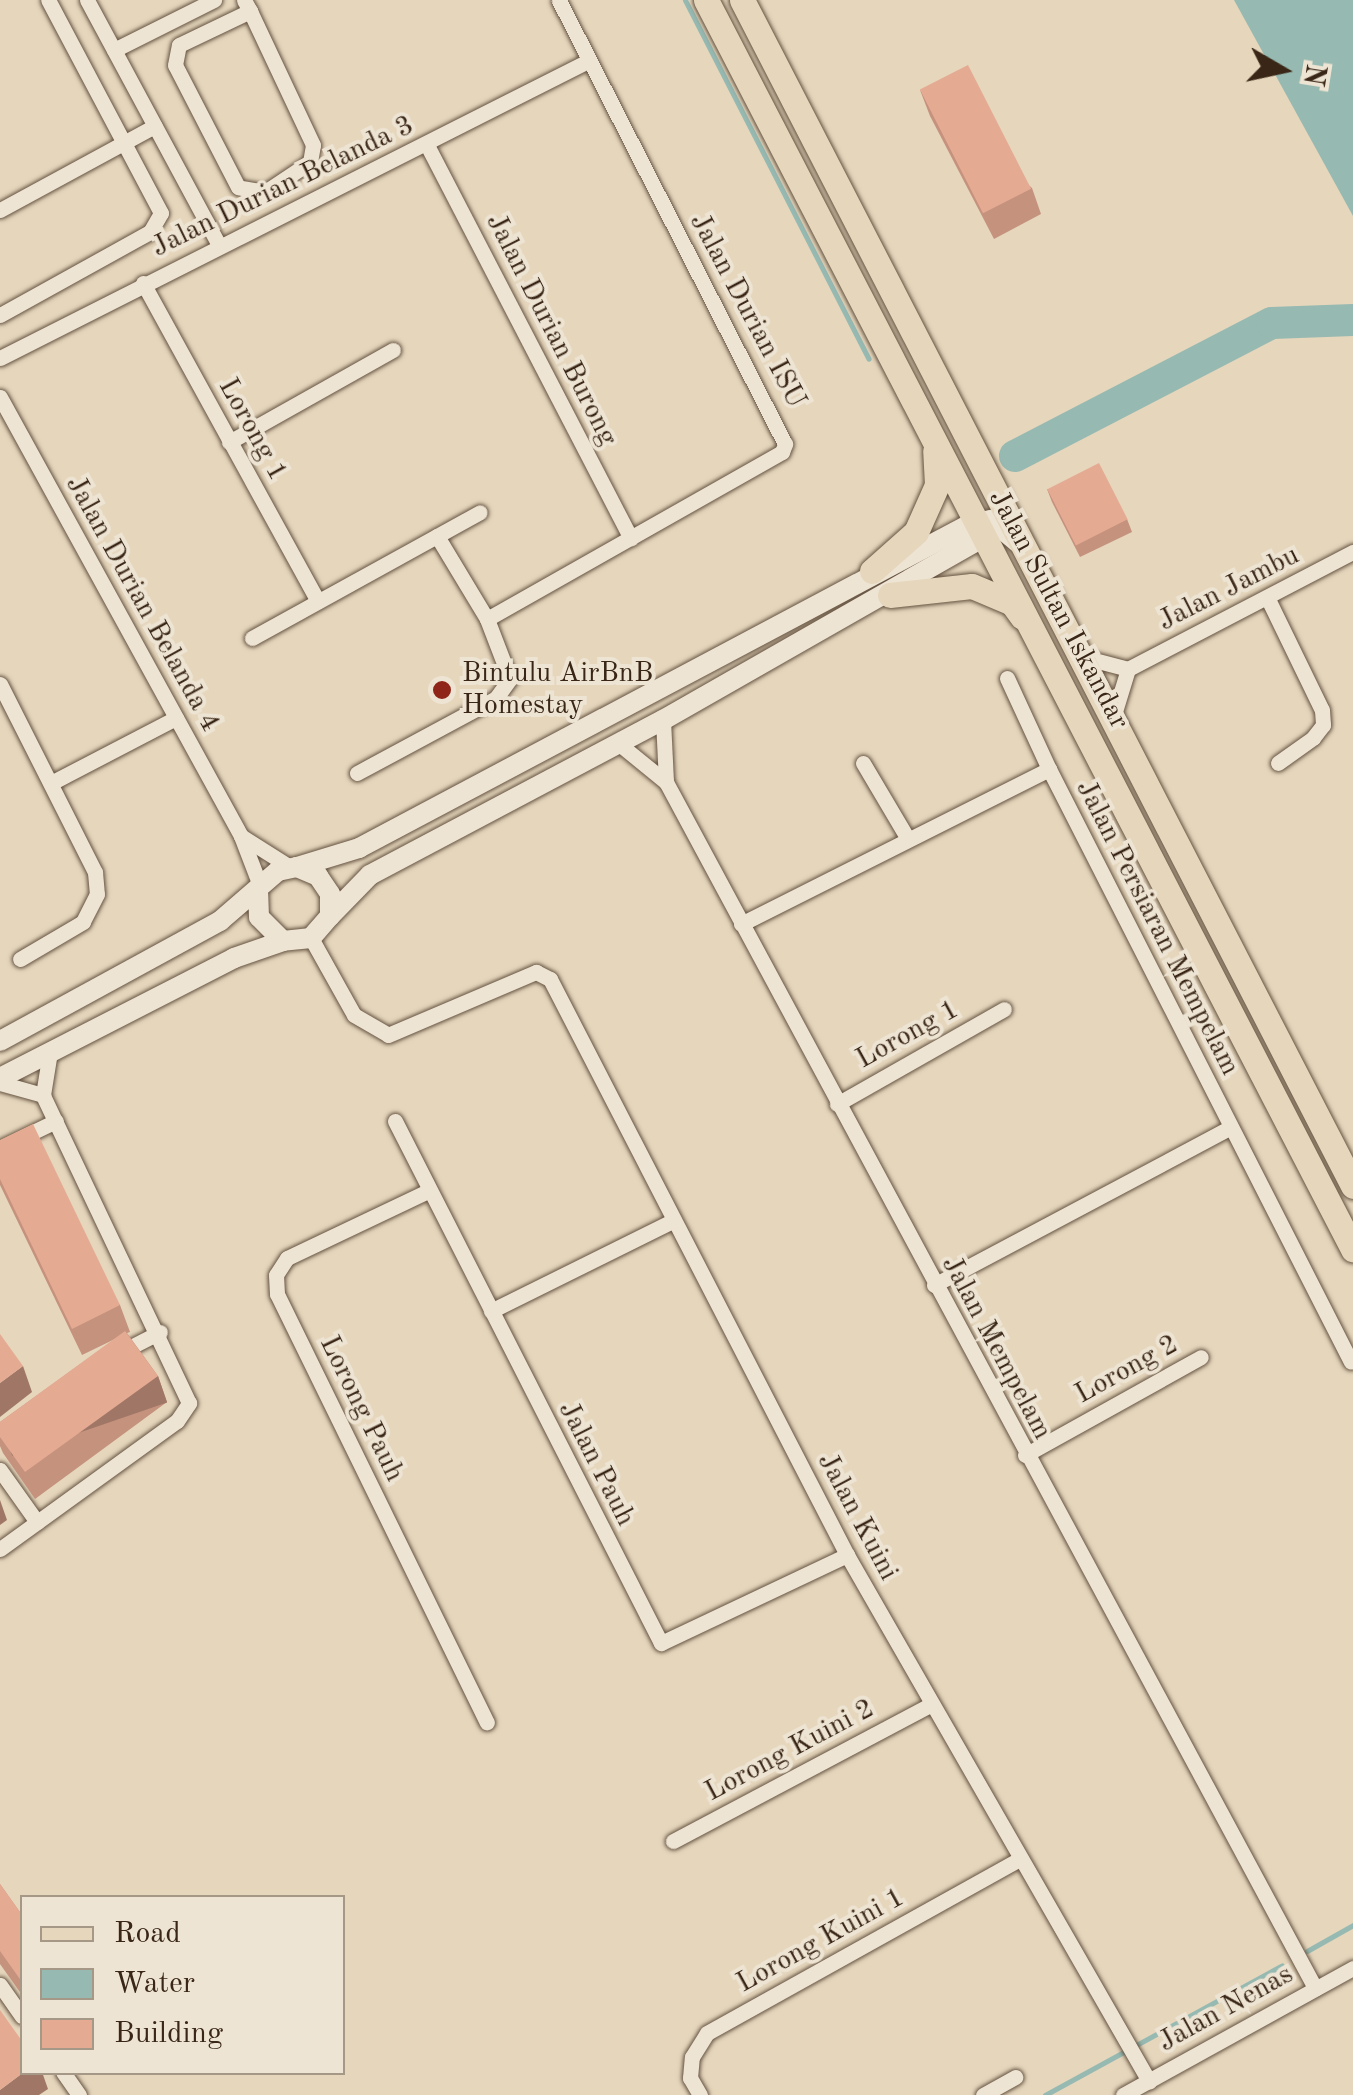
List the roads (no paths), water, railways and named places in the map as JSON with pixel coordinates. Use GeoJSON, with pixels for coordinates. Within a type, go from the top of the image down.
{"type":"FeatureCollection","features":[{"type":"Feature","properties":{"kind":"main road","name":"Jalan Sultan Iskandar"},"geometry":{"type":"LineString","coordinates":[[706,0],[934,440],[987,528],[1040,640],[1353,1249]]}},
{"type":"Feature","properties":{"kind":"main road"},"geometry":{"type":"LineString","coordinates":[[742,0],[1112,723],[1344,1150],[1353,1186]]}},
{"type":"Feature","properties":{"kind":"main road"},"geometry":{"type":"LineString","coordinates":[[872,572],[916,532],[937,485],[934,440]]}},
{"type":"Feature","properties":{"kind":"main road"},"geometry":{"type":"LineString","coordinates":[[890,595],[972,586],[1012,603],[1040,640]]}},
{"type":"Feature","properties":{"kind":"street"},"geometry":{"type":"LineString","coordinates":[[0,314],[159,224],[161,213],[48,0]]}},
{"type":"Feature","properties":{"kind":"street"},"geometry":{"type":"LineString","coordinates":[[87,0],[218,243]]}},
{"type":"Feature","properties":{"kind":"street"},"geometry":{"type":"LineString","coordinates":[[114,50],[214,0]]}},
{"type":"Feature","properties":{"kind":"street","name":"Jalan Durian ISU"},"geometry":{"type":"LineString","coordinates":[[487,618],[782,452],[785,444],[559,0]]}},
{"type":"Feature","properties":{"kind":"street"},"geometry":{"type":"LineString","coordinates":[[247,6],[313,145],[310,162],[265,192],[238,187],[175,65],[179,45],[247,6]]}},
{"type":"Feature","properties":{"kind":"street","name":"Jalan Durian Belanda 3"},"geometry":{"type":"LineString","coordinates":[[0,358],[218,243],[427,145],[588,60]]}},
{"type":"Feature","properties":{"kind":"street"},"geometry":{"type":"LineString","coordinates":[[0,210],[155,126]]}},
{"type":"Feature","properties":{"kind":"street","name":"Jalan Durian Burong"},"geometry":{"type":"LineString","coordinates":[[427,145],[631,538]]}},
{"type":"Feature","properties":{"kind":"street","name":"Lorong 1"},"geometry":{"type":"LineString","coordinates":[[143,283],[318,601]]}},
{"type":"Feature","properties":{"kind":"street"},"geometry":{"type":"LineString","coordinates":[[229,442],[393,350]]}},
{"type":"Feature","properties":{"kind":"street","name":"Jalan Durian Belanda 4"},"geometry":{"type":"LineString","coordinates":[[0,396],[241,836],[260,891]]}},
{"type":"Feature","properties":{"kind":"street"},"geometry":{"type":"LineString","coordinates":[[0,1081],[234,958],[284,941],[312,938],[370,875],[890,595],[987,528],[992,485]]}},
{"type":"Feature","properties":{"kind":"street"},"geometry":{"type":"LineString","coordinates":[[252,638],[480,512]]}},
{"type":"Feature","properties":{"kind":"street"},"geometry":{"type":"LineString","coordinates":[[987,528],[1024,550]]}},
{"type":"Feature","properties":{"kind":"street"},"geometry":{"type":"LineString","coordinates":[[0,1041],[294,868],[359,848],[872,572],[987,528]]}},
{"type":"Feature","properties":{"kind":"street"},"geometry":{"type":"LineString","coordinates":[[357,772],[505,688],[510,668],[487,618],[437,536]]}},
{"type":"Feature","properties":{"kind":"street","name":"Jalan Jambu"},"geometry":{"type":"LineString","coordinates":[[1128,669],[1268,600],[1353,552]]}},
{"type":"Feature","properties":{"kind":"street"},"geometry":{"type":"LineString","coordinates":[[1268,600],[1322,710],[1322,725],[1312,738],[1278,763]]}},
{"type":"Feature","properties":{"kind":"street"},"geometry":{"type":"LineString","coordinates":[[1079,656],[1128,669],[1112,723]]}},
{"type":"Feature","properties":{"kind":"street"},"geometry":{"type":"LineString","coordinates":[[1007,678],[1049,769]]}},
{"type":"Feature","properties":{"kind":"street"},"geometry":{"type":"LineString","coordinates":[[0,684],[95,872],[97,894],[83,922],[20,959]]}},
{"type":"Feature","properties":{"kind":"street"},"geometry":{"type":"LineString","coordinates":[[51,783],[176,718]]}},
{"type":"Feature","properties":{"kind":"street","name":"Jalan Mempelam"},"geometry":{"type":"LineString","coordinates":[[663,720],[666,782],[1024,1455],[1315,1988]]}},
{"type":"Feature","properties":{"kind":"street"},"geometry":{"type":"LineString","coordinates":[[618,743],[666,782]]}},
{"type":"Feature","properties":{"kind":"street"},"geometry":{"type":"LineString","coordinates":[[863,763],[908,839]]}},
{"type":"Feature","properties":{"kind":"street","name":"Jalan Persiaran Mempelam"},"geometry":{"type":"LineString","coordinates":[[741,924],[1049,769],[1350,1362]]}},
{"type":"Feature","properties":{"kind":"street"},"geometry":{"type":"LineString","coordinates":[[241,836],[325,884],[330,916]]}},
{"type":"Feature","properties":{"kind":"street"},"geometry":{"type":"LineString","coordinates":[[260,891],[259,918],[284,941]]}},
{"type":"Feature","properties":{"kind":"street","name":"Jalan Kuini"},"geometry":{"type":"LineString","coordinates":[[312,938],[354,1016],[388,1035],[536,972],[550,979],[847,1555],[1149,2081]]}},
{"type":"Feature","properties":{"kind":"street","name":"Lorong 1"},"geometry":{"type":"LineString","coordinates":[[837,1104],[1004,1009]]}},
{"type":"Feature","properties":{"kind":"street"},"geometry":{"type":"LineString","coordinates":[[0,1549],[186,1413],[189,1403],[160,1332],[43,1095],[50,1052]]}},
{"type":"Feature","properties":{"kind":"street"},"geometry":{"type":"LineString","coordinates":[[0,1081],[43,1095]]}},
{"type":"Feature","properties":{"kind":"street"},"geometry":{"type":"LineString","coordinates":[[0,1148],[56,1121]]}},
{"type":"Feature","properties":{"kind":"street","name":"Jalan Pauh"},"geometry":{"type":"LineString","coordinates":[[395,1121],[661,1643],[847,1555]]}},
{"type":"Feature","properties":{"kind":"street"},"geometry":{"type":"LineString","coordinates":[[934,1285],[1229,1128]]}},
{"type":"Feature","properties":{"kind":"street","name":"Lorong Pauh"},"geometry":{"type":"LineString","coordinates":[[428,1190],[287,1258],[276,1276],[277,1294],[486,1722]]}},
{"type":"Feature","properties":{"kind":"street"},"geometry":{"type":"LineString","coordinates":[[491,1311],[674,1220]]}},
{"type":"Feature","properties":{"kind":"street"},"geometry":{"type":"LineString","coordinates":[[94,1366],[160,1332]]}},
{"type":"Feature","properties":{"kind":"street","name":"Lorong 2"},"geometry":{"type":"LineString","coordinates":[[1024,1455],[1201,1357]]}},
{"type":"Feature","properties":{"kind":"street"},"geometry":{"type":"LineString","coordinates":[[0,1470],[38,1522]]}},
{"type":"Feature","properties":{"kind":"street","name":"Lorong Kuini 2"},"geometry":{"type":"LineString","coordinates":[[673,1841],[930,1705]]}},
{"type":"Feature","properties":{"kind":"street","name":"Lorong Kuini 1"},"geometry":{"type":"LineString","coordinates":[[700,2095],[690,2078],[692,2057],[707,2032],[1019,1859]]}},
{"type":"Feature","properties":{"kind":"street","name":"Jalan Nenas"},"geometry":{"type":"LineString","coordinates":[[1123,2095],[1353,1968]]}},
{"type":"Feature","properties":{"kind":"street"},"geometry":{"type":"LineString","coordinates":[[0,1985],[20,2013]]}},
{"type":"Feature","properties":{"kind":"street"},"geometry":{"type":"LineString","coordinates":[[983,2095],[1015,2077]]}},
{"type":"Feature","properties":{"kind":"water"},"geometry":{"type":"Polygon","coordinates":[[[1234,0],[1353,0],[1353,216],[1234,0]]]}},
{"type":"Feature","properties":{"kind":"waterway"},"geometry":{"type":"LineString","coordinates":[[685,0],[869,359]]}},
{"type":"Feature","properties":{"kind":"waterway"},"geometry":{"type":"LineString","coordinates":[[1015,456],[1272,323],[1353,320]]}},
{"type":"Feature","properties":{"kind":"waterway"},"geometry":{"type":"LineString","coordinates":[[1307,1951],[1353,1925]]}},
{"type":"Feature","properties":{"kind":"waterway"},"geometry":{"type":"LineString","coordinates":[[1045,2095],[1282,1965]]}},
{"type":"Feature","properties":{"kind":"place","name":"Bintulu AirBnB Homestay"},"geometry":{"type":"Point","coordinates":[442,690]}}]}
